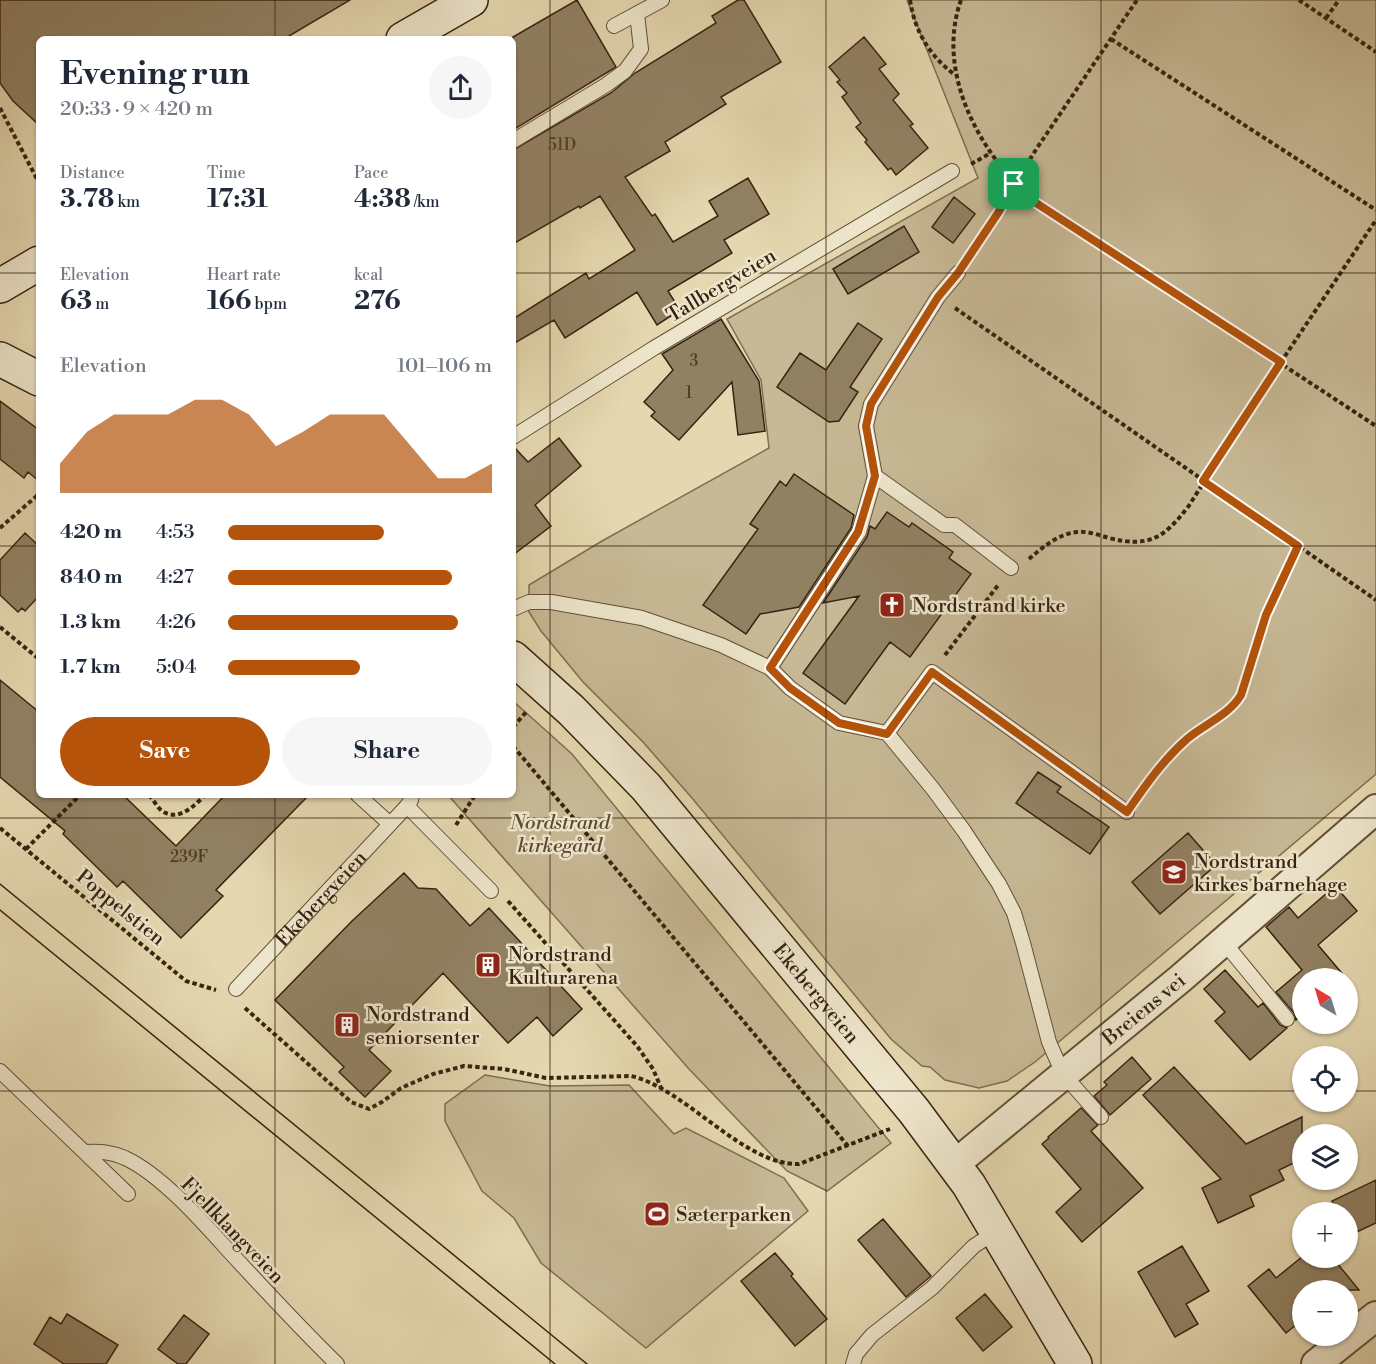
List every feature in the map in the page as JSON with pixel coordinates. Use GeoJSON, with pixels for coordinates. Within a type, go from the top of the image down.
{"type":"FeatureCollection","features":[{"type":"Feature","properties":{"kind":"main road"},"geometry":{"type":"LineString","coordinates":[[407,36],[452,4]]}},
{"type":"Feature","properties":{"kind":"main road"},"geometry":{"type":"LineString","coordinates":[[0,286],[36,265]]}},
{"type":"Feature","properties":{"kind":"main road"},"geometry":{"type":"LineString","coordinates":[[0,359],[36,377]]}},
{"type":"Feature","properties":{"kind":"main road","name":"Ekebergveien"},"geometry":{"type":"LineString","coordinates":[[516,661],[585,723],[646,787],[891,1082],[955,1164],[1075,1364]]}},
{"type":"Feature","properties":{"kind":"street","name":"Breiens vei"},"geometry":{"type":"LineString","coordinates":[[955,1164],[1179,979],[1376,809]]}},
{"type":"Feature","properties":{"kind":"street"},"geometry":{"type":"LineString","coordinates":[[1316,1364],[1376,1316]]}},
{"type":"Feature","properties":{"kind":"lane"},"geometry":{"type":"LineString","coordinates":[[614,26],[662,0]]}},
{"type":"Feature","properties":{"kind":"lane"},"geometry":{"type":"LineString","coordinates":[[516,139],[625,71],[641,49],[638,15]]}},
{"type":"Feature","properties":{"kind":"lane","name":"Tallbergveien"},"geometry":{"type":"LineString","coordinates":[[516,435],[654,348],[952,171]]}},
{"type":"Feature","properties":{"kind":"lane"},"geometry":{"type":"LineString","coordinates":[[770,668],[858,532],[875,476],[866,426],[871,404],[938,297],[958,273]]}},
{"type":"Feature","properties":{"kind":"lane"},"geometry":{"type":"LineString","coordinates":[[875,476],[944,525],[955,525],[1011,568]]}},
{"type":"Feature","properties":{"kind":"lane"},"geometry":{"type":"LineString","coordinates":[[516,608],[528,602],[551,602],[642,618],[721,645],[770,668],[790,688],[839,723],[887,734],[952,814],[999,884],[1014,913],[1042,1021],[1063,1074],[1101,1117]]}},
{"type":"Feature","properties":{"kind":"lane"},"geometry":{"type":"LineString","coordinates":[[887,734],[932,672],[1127,812]]}},
{"type":"Feature","properties":{"kind":"lane"},"geometry":{"type":"LineString","coordinates":[[361,798],[390,824]]}},
{"type":"Feature","properties":{"kind":"lane"},"geometry":{"type":"LineString","coordinates":[[409,800],[491,891]]}},
{"type":"Feature","properties":{"kind":"lane","name":"Ekebergveien"},"geometry":{"type":"LineString","coordinates":[[237,996],[409,800]]}},
{"type":"Feature","properties":{"kind":"lane"},"geometry":{"type":"LineString","coordinates":[[1222,941],[1287,1019]]}},
{"type":"Feature","properties":{"kind":"lane"},"geometry":{"type":"LineString","coordinates":[[0,1071],[128,1194]]}},
{"type":"Feature","properties":{"kind":"lane","name":"Fjellklangveien"},"geometry":{"type":"LineString","coordinates":[[85,1152],[103,1151],[126,1159],[155,1179],[192,1211],[337,1364]]}},
{"type":"Feature","properties":{"kind":"lane"},"geometry":{"type":"LineString","coordinates":[[854,1364],[856,1354],[872,1335],[932,1288],[974,1246],[997,1231]]}},
{"type":"Feature","properties":{"kind":"path"},"geometry":{"type":"LineString","coordinates":[[910,0],[912,17],[919,34],[941,64],[956,76]]}},
{"type":"Feature","properties":{"kind":"path"},"geometry":{"type":"LineString","coordinates":[[961,0],[954,31],[956,76],[974,124],[1014,184],[1033,201],[1376,426]]}},
{"type":"Feature","properties":{"kind":"path"},"geometry":{"type":"LineString","coordinates":[[958,273],[998,213],[1014,184],[1137,0]]}},
{"type":"Feature","properties":{"kind":"path"},"geometry":{"type":"LineString","coordinates":[[1299,0],[1376,52]]}},
{"type":"Feature","properties":{"kind":"path"},"geometry":{"type":"LineString","coordinates":[[1326,18],[1339,0]]}},
{"type":"Feature","properties":{"kind":"path"},"geometry":{"type":"LineString","coordinates":[[1111,39],[1376,210]]}},
{"type":"Feature","properties":{"kind":"path"},"geometry":{"type":"LineString","coordinates":[[0,108],[36,177]]}},
{"type":"Feature","properties":{"kind":"path"},"geometry":{"type":"LineString","coordinates":[[932,672],[1011,568],[1027,561],[1048,543],[1076,532],[1130,542],[1153,539],[1171,528],[1376,220]]}},
{"type":"Feature","properties":{"kind":"path"},"geometry":{"type":"LineString","coordinates":[[938,297],[1376,600]]}},
{"type":"Feature","properties":{"kind":"path"},"geometry":{"type":"LineString","coordinates":[[0,528],[36,497]]}},
{"type":"Feature","properties":{"kind":"path"},"geometry":{"type":"LineString","coordinates":[[1127,812],[1172,754],[1187,739],[1235,704],[1241,695],[1266,615],[1298,546]]}},
{"type":"Feature","properties":{"kind":"path"},"geometry":{"type":"LineString","coordinates":[[0,627],[36,657]]}},
{"type":"Feature","properties":{"kind":"path"},"geometry":{"type":"LineString","coordinates":[[516,724],[525,713]]}},
{"type":"Feature","properties":{"kind":"path"},"geometry":{"type":"LineString","coordinates":[[516,751],[848,1146]]}},
{"type":"Feature","properties":{"kind":"path"},"geometry":{"type":"LineString","coordinates":[[26,849],[77,798]]}},
{"type":"Feature","properties":{"kind":"path"},"geometry":{"type":"LineString","coordinates":[[151,798],[162,811],[178,814],[191,809],[202,798]]}},
{"type":"Feature","properties":{"kind":"path"},"geometry":{"type":"LineString","coordinates":[[460,820],[473,798]]}},
{"type":"Feature","properties":{"kind":"path","name":"Poppelstien"},"geometry":{"type":"LineString","coordinates":[[0,828],[186,981],[219,991]]}},
{"type":"Feature","properties":{"kind":"path"},"geometry":{"type":"LineString","coordinates":[[519,913],[637,1046],[653,1069],[662,1090]]}},
{"type":"Feature","properties":{"kind":"path"},"geometry":{"type":"LineString","coordinates":[[237,996],[351,1102],[369,1109],[401,1088],[432,1074],[464,1066],[504,1069],[546,1078],[631,1076],[641,1078],[736,1140],[785,1165],[799,1164],[894,1127]]}},
{"type":"Feature","properties":{"kind":"green space"},"geometry":{"type":"Polygon","coordinates":[[[907,0],[1376,0],[1376,774],[1035,1062],[1007,1081],[979,1088],[945,1080],[930,1067],[922,1066],[891,1039],[692,798],[643,742],[583,682],[541,631],[529,612],[529,585],[602,541],[769,448],[761,380],[727,319],[978,178],[907,0]]]}},
{"type":"Feature","properties":{"kind":"green space","name":"Nordstrand kirkegård"},"geometry":{"type":"Polygon","coordinates":[[[516,704],[572,754],[891,1143],[827,1191],[787,1171],[689,1069],[451,798],[516,798],[516,704]]]}},
{"type":"Feature","properties":{"kind":"green space","name":"Sæterparken"},"geometry":{"type":"Polygon","coordinates":[[[485,1075],[550,1086],[629,1085],[674,1134],[686,1128],[784,1178],[808,1211],[646,1348],[541,1263],[514,1218],[482,1191],[445,1121],[445,1104],[485,1075]]]}},
{"type":"Feature","properties":{"kind":"building"},"geometry":{"type":"Polygon","coordinates":[[[0,0],[350,0],[289,36],[36,36],[36,122],[13,101],[0,83],[0,0]]]}},
{"type":"Feature","properties":{"kind":"building"},"geometry":{"type":"Polygon","coordinates":[[[577,0],[616,67],[516,128],[515,36],[577,0]]]}},
{"type":"Feature","properties":{"kind":"building"},"geometry":{"type":"Polygon","coordinates":[[[738,0],[744,0],[781,62],[721,97],[726,104],[665,142],[670,151],[625,177],[652,216],[655,214],[673,242],[718,216],[709,201],[748,178],[769,214],[724,240],[732,253],[668,291],[680,310],[657,325],[637,292],[565,338],[554,320],[516,342],[516,317],[586,273],[589,279],[635,250],[600,196],[516,242],[516,148],[611,93],[635,73],[716,23],[712,16],[738,0]]]}},
{"type":"Feature","properties":{"kind":"building"},"geometry":{"type":"Polygon","coordinates":[[[864,37],[886,64],[879,69],[899,94],[893,100],[913,124],[910,126],[928,148],[896,175],[891,168],[888,170],[865,142],[867,140],[856,127],[861,123],[842,97],[847,93],[837,82],[840,80],[829,67],[864,37]]]}},
{"type":"Feature","properties":{"kind":"building"},"geometry":{"type":"Polygon","coordinates":[[[954,197],[975,214],[953,243],[932,227],[954,197]]]}},
{"type":"Feature","properties":{"kind":"building"},"geometry":{"type":"Polygon","coordinates":[[[904,226],[919,252],[848,294],[833,269],[904,226]]]}},
{"type":"Feature","properties":{"kind":"building"},"geometry":{"type":"Polygon","coordinates":[[[721,319],[759,381],[765,431],[738,435],[732,382],[679,440],[651,416],[655,412],[644,402],[673,370],[662,354],[721,319]]]}},
{"type":"Feature","properties":{"kind":"building"},"geometry":{"type":"Polygon","coordinates":[[[858,323],[882,339],[850,387],[858,392],[839,421],[829,422],[777,387],[800,353],[826,370],[858,323]]]}},
{"type":"Feature","properties":{"kind":"building"},"geometry":{"type":"Polygon","coordinates":[[[0,401],[36,428],[36,479],[28,472],[24,478],[0,459],[0,401]]]}},
{"type":"Feature","properties":{"kind":"building"},"geometry":{"type":"Polygon","coordinates":[[[559,438],[581,466],[535,505],[551,526],[516,553],[516,449],[528,462],[559,438]]]}},
{"type":"Feature","properties":{"kind":"building"},"geometry":{"type":"Polygon","coordinates":[[[794,474],[854,515],[851,528],[799,607],[760,614],[746,634],[703,605],[758,529],[750,524],[780,481],[786,486],[794,474]]]}},
{"type":"Feature","properties":{"kind":"building","name":"Nordstrand kirke"},"geometry":{"type":"Polygon","coordinates":[[[887,512],[909,527],[912,523],[953,552],[949,558],[971,574],[910,657],[890,642],[845,704],[803,673],[859,596],[823,603],[867,537],[870,526],[875,529],[887,512]]]}},
{"type":"Feature","properties":{"kind":"building"},"geometry":{"type":"Polygon","coordinates":[[[25,533],[36,543],[36,599],[25,611],[22,608],[18,612],[0,595],[0,560],[25,533]]]}},
{"type":"Feature","properties":{"kind":"building"},"geometry":{"type":"Polygon","coordinates":[[[0,680],[36,710],[36,798],[126,798],[176,846],[222,798],[306,798],[216,890],[223,896],[181,938],[123,881],[117,887],[63,834],[65,831],[0,777],[0,680]]]}},
{"type":"Feature","properties":{"kind":"building"},"geometry":{"type":"Polygon","coordinates":[[[1038,772],[1061,787],[1057,792],[1109,827],[1090,854],[1016,803],[1038,772]]]}},
{"type":"Feature","properties":{"kind":"building"},"geometry":{"type":"Polygon","coordinates":[[[1188,833],[1216,865],[1160,914],[1132,882],[1188,833]]]}},
{"type":"Feature","properties":{"kind":"building"},"geometry":{"type":"Polygon","coordinates":[[[404,873],[418,888],[436,889],[470,926],[489,908],[582,1009],[553,1036],[537,1017],[508,1043],[443,973],[369,1050],[391,1071],[365,1097],[339,1072],[344,1067],[275,1000],[352,921],[404,873]]]}},
{"type":"Feature","properties":{"kind":"building"},"geometry":{"type":"Polygon","coordinates":[[[1335,886],[1357,911],[1318,945],[1338,968],[1300,968],[1266,927],[1289,907],[1298,918],[1335,886]]]}},
{"type":"Feature","properties":{"kind":"building"},"geometry":{"type":"Polygon","coordinates":[[[1225,970],[1258,1007],[1263,1003],[1280,1025],[1287,1028],[1250,1060],[1215,1021],[1225,1012],[1204,989],[1225,970]]]}},
{"type":"Feature","properties":{"kind":"building"},"geometry":{"type":"Polygon","coordinates":[[[1292,978],[1292,1011],[1276,992],[1292,978]]]}},
{"type":"Feature","properties":{"kind":"building"},"geometry":{"type":"Polygon","coordinates":[[[1132,1057],[1151,1079],[1110,1115],[1094,1096],[1107,1085],[1104,1082],[1132,1057]]]}},
{"type":"Feature","properties":{"kind":"building"},"geometry":{"type":"Polygon","coordinates":[[[1174,1067],[1246,1144],[1302,1117],[1302,1124],[1292,1124],[1292,1164],[1279,1170],[1284,1180],[1250,1196],[1254,1206],[1218,1223],[1202,1188],[1221,1179],[1143,1095],[1174,1067]]]}},
{"type":"Feature","properties":{"kind":"building"},"geometry":{"type":"Polygon","coordinates":[[[1081,1108],[1098,1125],[1091,1131],[1143,1188],[1082,1242],[1056,1212],[1081,1189],[1042,1144],[1081,1108]]]}},
{"type":"Feature","properties":{"kind":"building"},"geometry":{"type":"Polygon","coordinates":[[[1376,1180],[1376,1223],[1358,1231],[1358,1202],[1332,1201],[1376,1180]]]}},
{"type":"Feature","properties":{"kind":"building"},"geometry":{"type":"Polygon","coordinates":[[[883,1219],[931,1276],[906,1297],[858,1240],[883,1219]]]}},
{"type":"Feature","properties":{"kind":"building"},"geometry":{"type":"Polygon","coordinates":[[[1182,1246],[1209,1291],[1186,1304],[1198,1324],[1175,1337],[1138,1272],[1182,1246]]]}},
{"type":"Feature","properties":{"kind":"building"},"geometry":{"type":"Polygon","coordinates":[[[775,1253],[827,1319],[795,1346],[741,1281],[775,1253]]]}},
{"type":"Feature","properties":{"kind":"building"},"geometry":{"type":"Polygon","coordinates":[[[1292,1265],[1292,1268],[1341,1268],[1351,1280],[1292,1280],[1292,1328],[1286,1333],[1248,1286],[1269,1269],[1276,1278],[1292,1265]]]}},
{"type":"Feature","properties":{"kind":"building"},"geometry":{"type":"Polygon","coordinates":[[[985,1294],[1012,1327],[983,1351],[956,1318],[985,1294]]]}},
{"type":"Feature","properties":{"kind":"building"},"geometry":{"type":"Polygon","coordinates":[[[67,1314],[118,1345],[106,1364],[64,1364],[34,1344],[50,1317],[61,1324],[67,1314]]]}},
{"type":"Feature","properties":{"kind":"building"},"geometry":{"type":"Polygon","coordinates":[[[184,1315],[209,1334],[186,1364],[178,1364],[158,1349],[184,1315]]]}},
{"type":"Feature","properties":{"kind":"tram line"},"geometry":{"type":"LineString","coordinates":[[0,884],[587,1364]]}},
{"type":"Feature","properties":{"kind":"tram line"},"geometry":{"type":"LineString","coordinates":[[0,910],[555,1364]]}},
{"type":"Feature","properties":{"kind":"place","name":"Nordstrand kirke"},"geometry":{"type":"Point","coordinates":[892,605]}},
{"type":"Feature","properties":{"kind":"place","name":"Nordstrand kirkes barnehage"},"geometry":{"type":"Point","coordinates":[1174,872]}},
{"type":"Feature","properties":{"kind":"place","name":"Nordstrand Kulturarena"},"geometry":{"type":"Point","coordinates":[488,965]}},
{"type":"Feature","properties":{"kind":"place","name":"Nordstrand seniorsenter"},"geometry":{"type":"Point","coordinates":[347,1025]}},
{"type":"Feature","properties":{"kind":"place","name":"Sæterparken"},"geometry":{"type":"Point","coordinates":[657,1214]}},
{"type":"Feature","properties":{"kind":"route"},"geometry":{"type":"LineString","coordinates":[[1014,184],[1033,201],[1281,362],[1203,481],[1298,546],[1266,615],[1241,695],[1235,704],[1187,739],[1172,754],[1127,812],[932,672],[887,734],[839,723],[790,688],[770,668],[858,532],[875,476],[866,426],[871,404],[938,297],[958,273],[998,213],[1014,184]]}}]}
